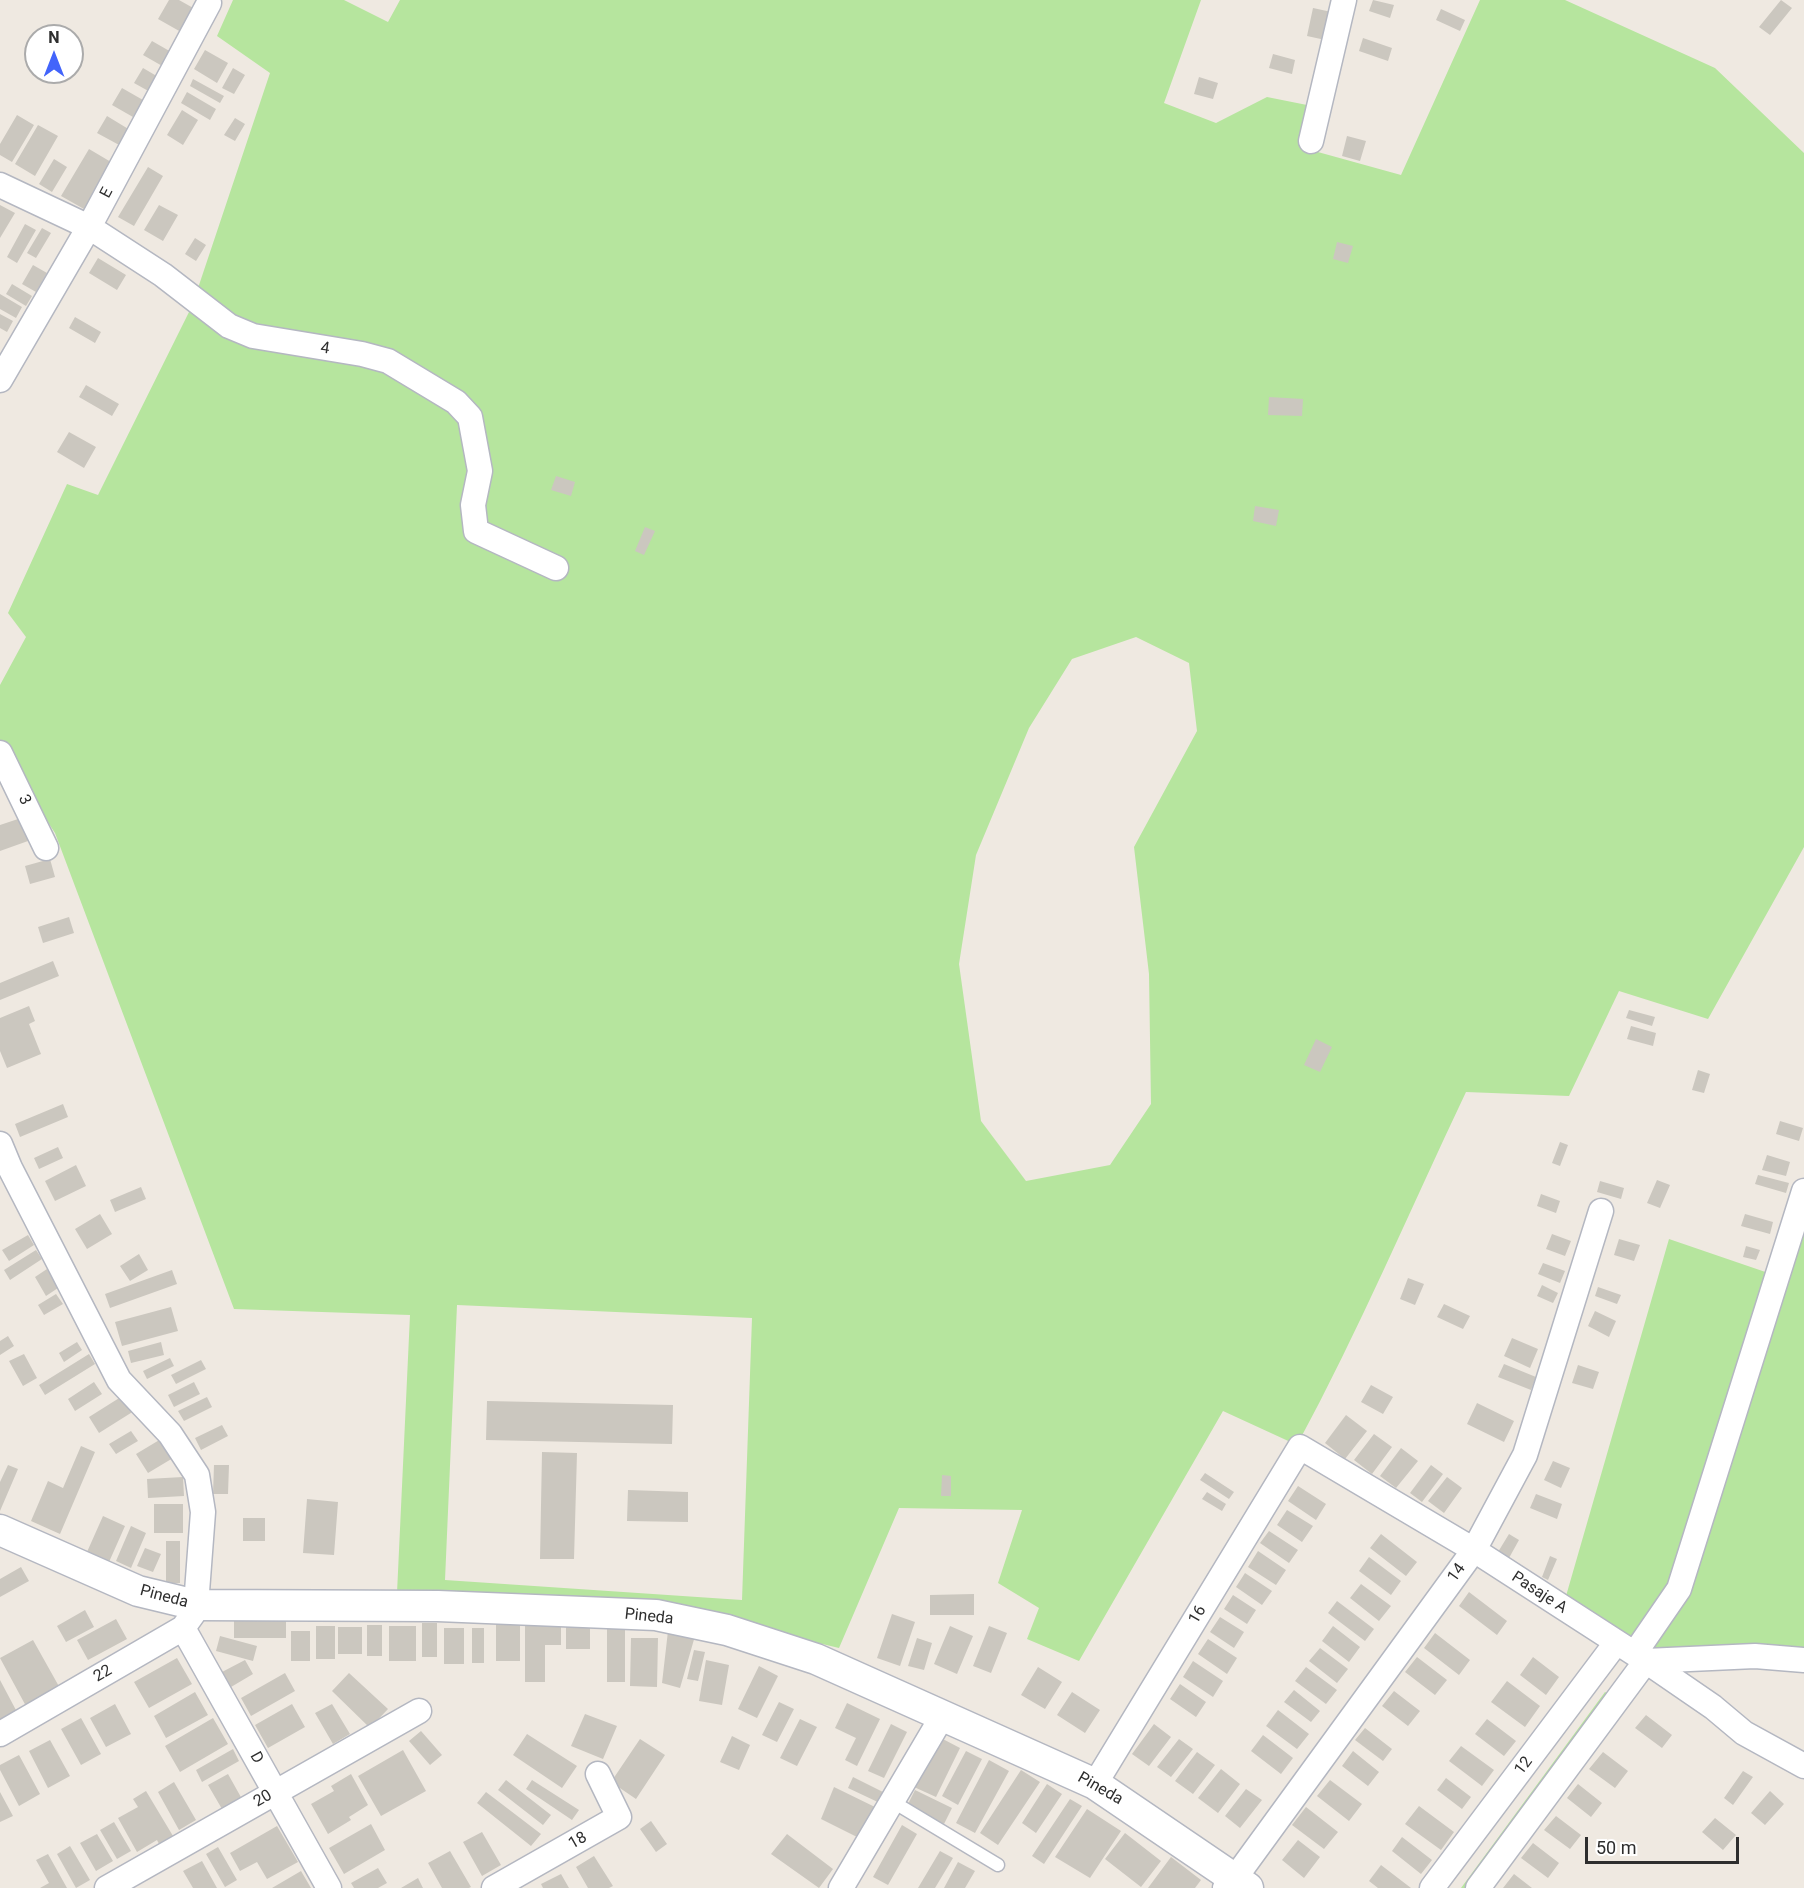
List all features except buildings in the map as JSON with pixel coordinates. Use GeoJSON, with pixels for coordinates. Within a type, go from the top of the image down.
{"type":"FeatureCollection","features":[{"type":"Feature","properties":{"kind":"street"},"geometry":{"type":"LineString","coordinates":[[1311,141],[1344,0]]}},
{"type":"Feature","properties":{"kind":"street","name":"E"},"geometry":{"type":"LineString","coordinates":[[0,380],[89,227],[209,3]]}},
{"type":"Feature","properties":{"kind":"street","name":"4"},"geometry":{"type":"LineString","coordinates":[[0,185],[89,227],[163,275],[229,326],[254,336],[362,354],[388,361],[456,402],[470,417],[480,471],[473,505],[476,531],[556,568]]}},
{"type":"Feature","properties":{"kind":"street","name":"3"},"geometry":{"type":"LineString","coordinates":[[0,753],[46,848]]}},
{"type":"Feature","properties":{"kind":"street"},"geometry":{"type":"LineString","coordinates":[[0,1144],[5,1166],[119,1380],[170,1434],[197,1475],[203,1512],[189,1617]]}},
{"type":"Feature","properties":{"kind":"street"},"geometry":{"type":"LineString","coordinates":[[1478,1888],[1632,1652],[1678,1589],[1804,1191]]}},
{"type":"Feature","properties":{"kind":"street","name":"14"},"geometry":{"type":"LineString","coordinates":[[1236,1885],[1473,1550],[1525,1455],[1601,1211]]}},
{"type":"Feature","properties":{"kind":"street","name":"Pasaje A"},"geometry":{"type":"LineString","coordinates":[[1300,1447],[1473,1550],[1632,1652],[1713,1707],[1744,1733],[1804,1766]]}},
{"type":"Feature","properties":{"kind":"street","name":"16"},"geometry":{"type":"LineString","coordinates":[[1095,1784],[1300,1447]]}},
{"type":"Feature","properties":{"kind":"street","name":"Pineda"},"geometry":{"type":"LineString","coordinates":[[0,1530],[138,1591],[189,1617],[438,1606],[656,1615],[727,1630],[816,1659],[1095,1784],[1236,1885]]}},
{"type":"Feature","properties":{"kind":"street","name":"22"},"geometry":{"type":"LineString","coordinates":[[0,1734],[189,1617]]}},
{"type":"Feature","properties":{"kind":"street","name":"D"},"geometry":{"type":"LineString","coordinates":[[189,1617],[276,1792],[329,1888]]}},
{"type":"Feature","properties":{"kind":"street"},"geometry":{"type":"LineString","coordinates":[[1632,1652],[1755,1656],[1802,1667]]}},
{"type":"Feature","properties":{"kind":"street","name":"12"},"geometry":{"type":"LineString","coordinates":[[1432,1888],[1632,1652]]}},
{"type":"Feature","properties":{"kind":"street","name":"20"},"geometry":{"type":"LineString","coordinates":[[107,1888],[419,1711]]}},
{"type":"Feature","properties":{"kind":"street"},"geometry":{"type":"LineString","coordinates":[[841,1888],[890,1800],[942,1715]]}},
{"type":"Feature","properties":{"kind":"street","name":"18"},"geometry":{"type":"LineString","coordinates":[[494,1888],[619,1817],[598,1774]]}},
{"type":"Feature","properties":{"kind":"lane"},"geometry":{"type":"LineString","coordinates":[[890,1800],[998,1865]]}},
{"type":"Feature","properties":{"kind":"green space"},"geometry":{"type":"Polygon","coordinates":[[[233,0],[344,0],[388,22],[400,0],[1201,0],[1164,103],[1216,123],[1267,97],[1312,106],[1307,149],[1401,175],[1480,0],[1565,0],[1715,68],[1804,153],[1804,847],[1708,1019],[1619,991],[1569,1096],[1466,1092],[1363,1314],[1297,1445],[1223,1411],[1079,1661],[1027,1639],[1039,1608],[998,1583],[1022,1510],[899,1508],[839,1648],[661,1605],[397,1593],[410,1315],[234,1309],[55,833],[0,750],[0,685],[26,637],[8,613],[67,484],[98,495],[192,306],[270,73],[217,36],[233,0]],[[1136,637],[1072,659],[1029,728],[976,855],[959,964],[981,1121],[1026,1181],[1110,1165],[1151,1104],[1149,974],[1134,847],[1197,731],[1189,663],[1136,637]],[[457,1305],[445,1580],[742,1600],[752,1318],[457,1305]]]}},
{"type":"Feature","properties":{"kind":"green space"},"geometry":{"type":"Polygon","coordinates":[[[1804,1209],[1804,1659],[1668,1659],[1566,1596],[1669,1239],[1780,1277],[1804,1209]]]}},
{"type":"Feature","properties":{"kind":"green space"},"geometry":{"type":"Polygon","coordinates":[[[1605,1692],[1612,1696],[1470,1888],[1461,1888],[1605,1692]]]}}]}
